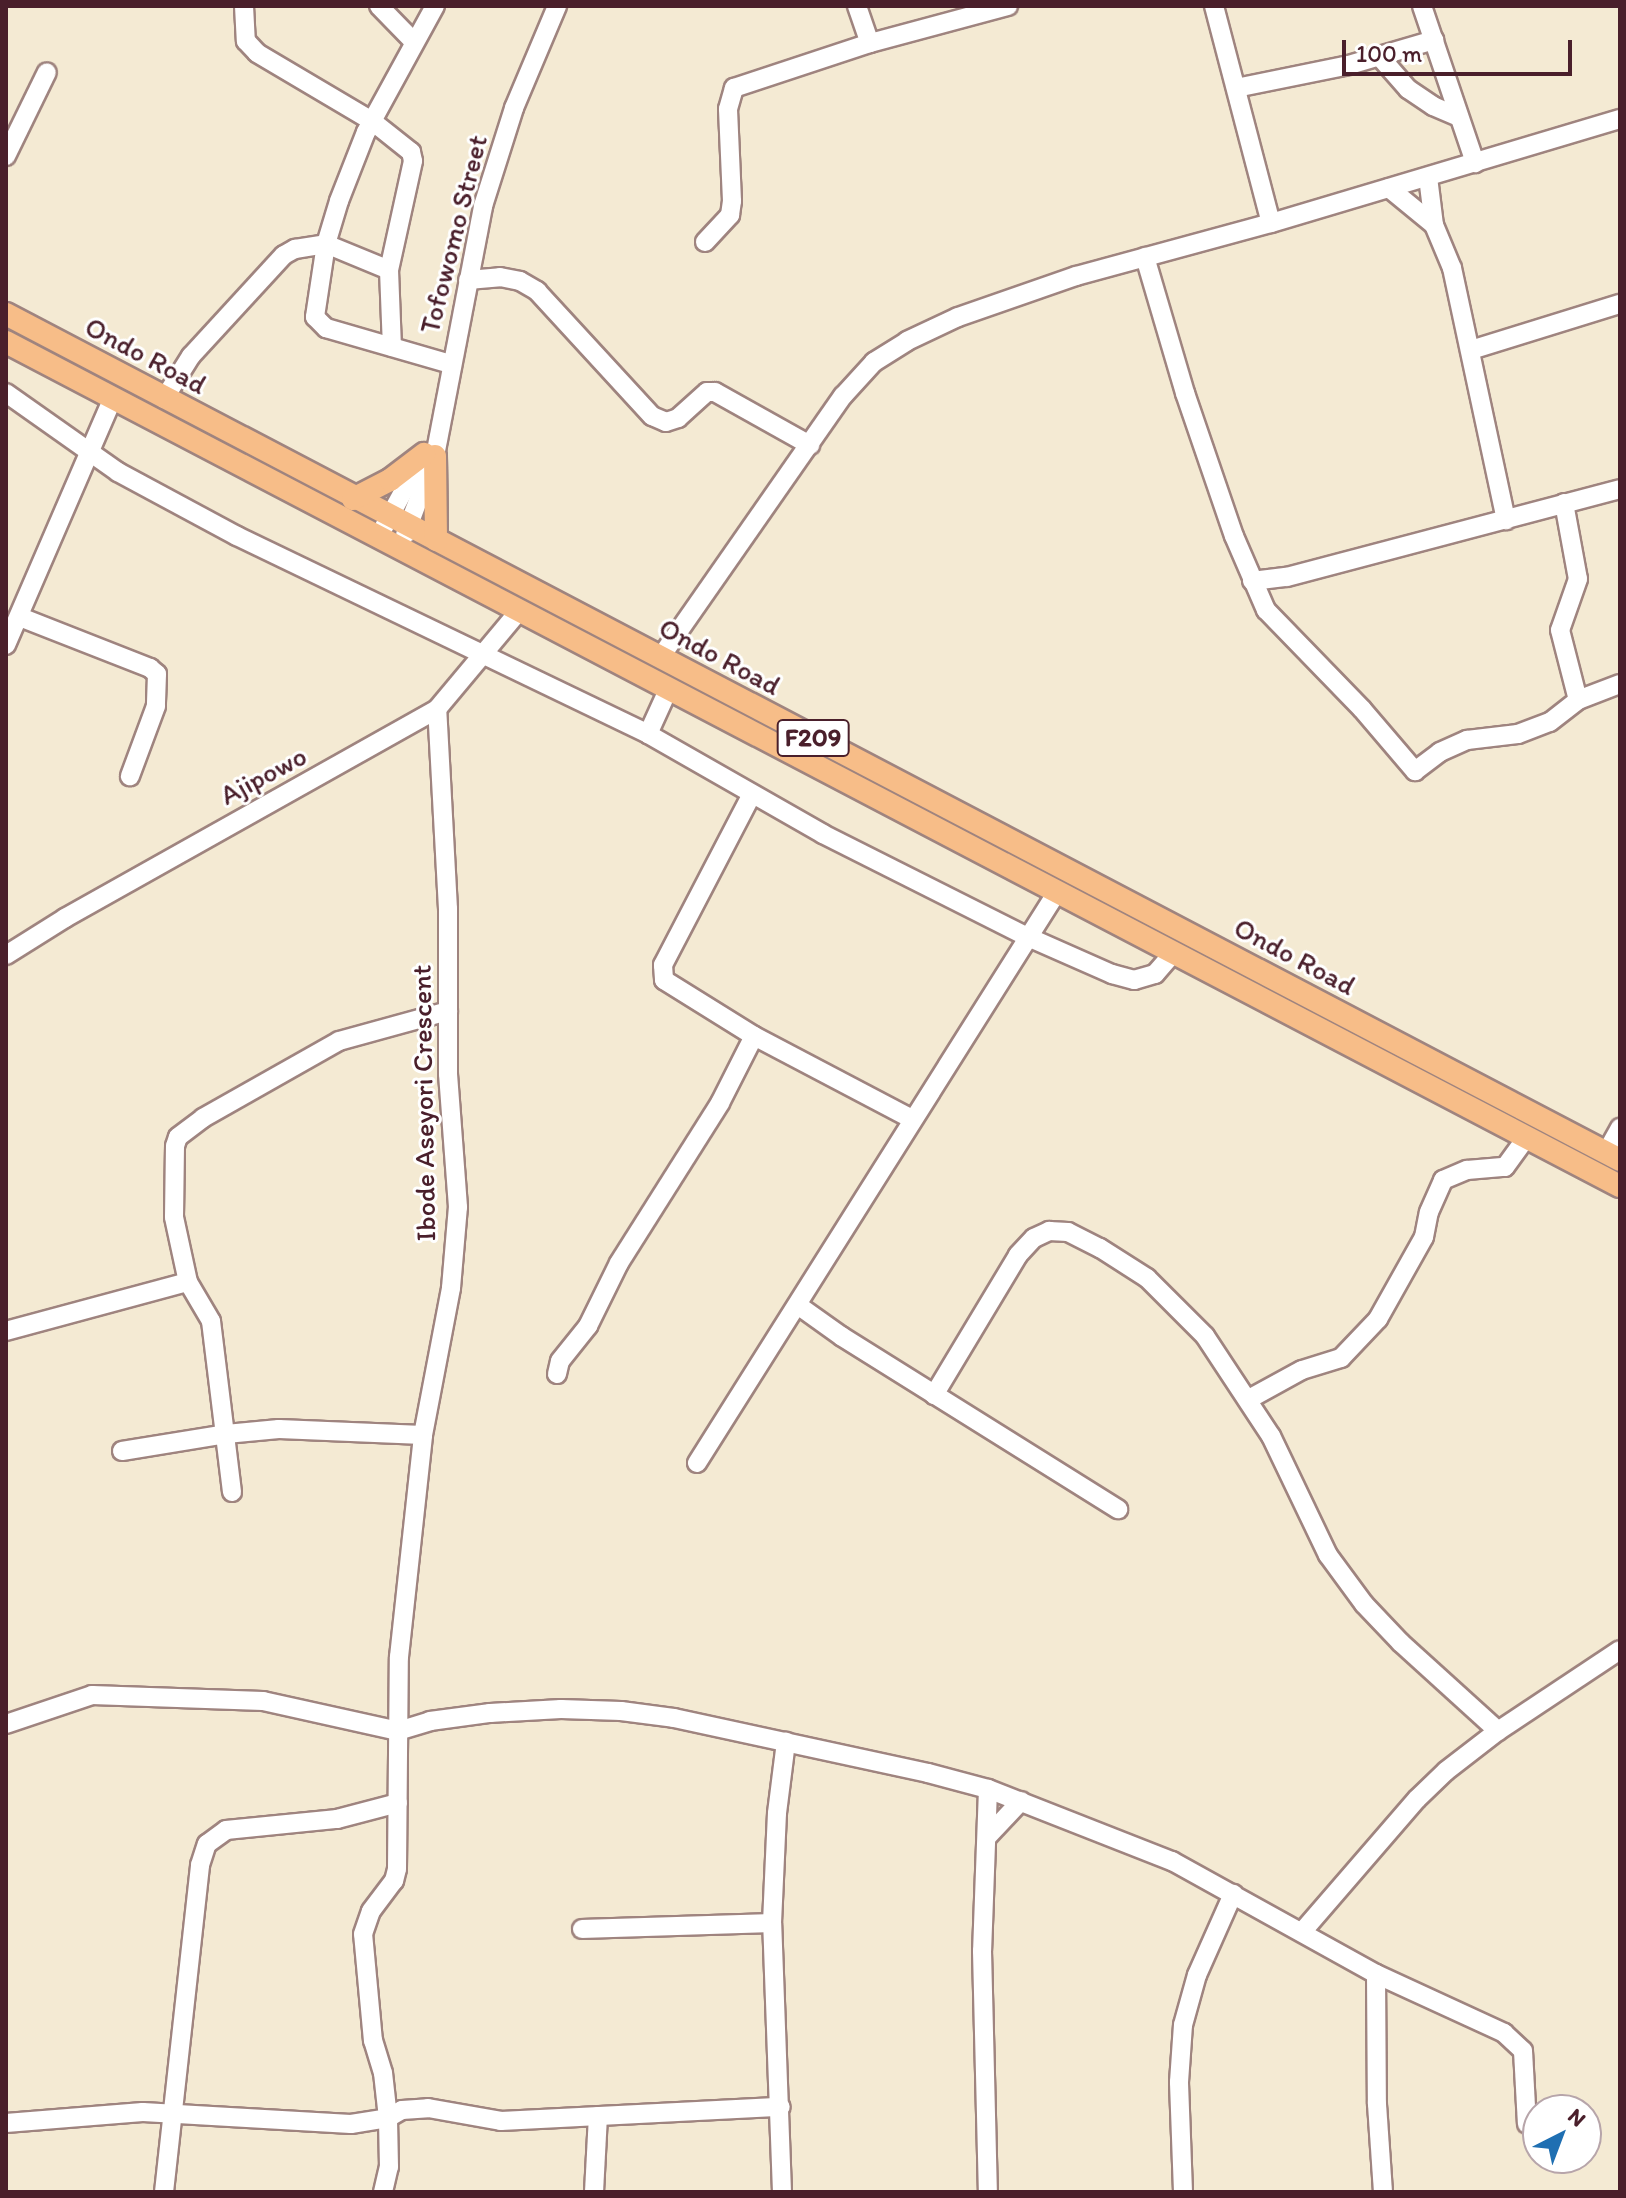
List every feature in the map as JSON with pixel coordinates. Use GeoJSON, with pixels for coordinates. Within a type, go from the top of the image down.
{"type":"FeatureCollection","features":[{"type":"Feature","properties":{"kind":"main road","name":"Ondo Road"},"geometry":{"type":"LineString","coordinates":[[6,314],[353,499],[384,526]]}},
{"type":"Feature","properties":{"kind":"main road","name":"Ondo Road"},"geometry":{"type":"LineString","coordinates":[[10,351],[405,536],[519,611],[1620,1186]]}},
{"type":"Feature","properties":{"kind":"main road"},"geometry":{"type":"LineString","coordinates":[[353,499],[390,480],[432,449]]}},
{"type":"Feature","properties":{"kind":"main road"},"geometry":{"type":"LineString","coordinates":[[432,449],[436,540]]}},
{"type":"Feature","properties":{"kind":"main road","name":"Ondo Road"},"geometry":{"type":"LineString","coordinates":[[405,536],[436,540],[1613,1157]]}},
{"type":"Feature","properties":{"kind":"main road"},"geometry":{"type":"LineString","coordinates":[[1359,1051],[1369,1029]]}},
{"type":"Feature","properties":{"kind":"street"},"geometry":{"type":"LineString","coordinates":[[244,6],[246,41],[257,53],[404,143],[413,161],[389,270],[392,347]]}},
{"type":"Feature","properties":{"kind":"street"},"geometry":{"type":"LineString","coordinates":[[379,6],[414,42]]}},
{"type":"Feature","properties":{"kind":"street"},"geometry":{"type":"LineString","coordinates":[[435,6],[372,121],[339,201],[326,244],[315,317],[326,328],[451,364]]}},
{"type":"Feature","properties":{"kind":"street","name":"Tofowomo Street"},"geometry":{"type":"LineString","coordinates":[[405,536],[432,449],[483,206],[514,108],[557,6]]}},
{"type":"Feature","properties":{"kind":"street"},"geometry":{"type":"LineString","coordinates":[[857,6],[870,43]]}},
{"type":"Feature","properties":{"kind":"street"},"geometry":{"type":"LineString","coordinates":[[705,242],[730,215],[728,109],[734,88],[870,43],[1008,6]]}},
{"type":"Feature","properties":{"kind":"street"},"geometry":{"type":"LineString","coordinates":[[1214,6],[1271,223]]}},
{"type":"Feature","properties":{"kind":"street"},"geometry":{"type":"LineString","coordinates":[[1422,6],[1475,163]]}},
{"type":"Feature","properties":{"kind":"street"},"geometry":{"type":"LineString","coordinates":[[1236,88],[1380,57],[1434,40]]}},
{"type":"Feature","properties":{"kind":"street"},"geometry":{"type":"LineString","coordinates":[[1380,57],[1408,89],[1433,106],[1459,117]]}},
{"type":"Feature","properties":{"kind":"street"},"geometry":{"type":"LineString","coordinates":[[6,156],[47,72]]}},
{"type":"Feature","properties":{"kind":"street"},"geometry":{"type":"LineString","coordinates":[[660,658],[859,378],[874,362],[907,341],[958,317],[1076,276],[1271,223],[1620,119]]}},
{"type":"Feature","properties":{"kind":"street"},"geometry":{"type":"LineString","coordinates":[[1428,177],[1434,225],[1452,268],[1506,520]]}},
{"type":"Feature","properties":{"kind":"street"},"geometry":{"type":"LineString","coordinates":[[1389,188],[1434,225]]}},
{"type":"Feature","properties":{"kind":"street"},"geometry":{"type":"LineString","coordinates":[[164,399],[191,356],[269,268],[295,249],[326,244],[389,270]]}},
{"type":"Feature","properties":{"kind":"street"},"geometry":{"type":"LineString","coordinates":[[1145,257],[1185,393],[1252,581],[1266,610],[1362,709],[1415,771],[1440,752],[1467,740],[1518,734],[1550,722],[1578,700],[1620,684]]}},
{"type":"Feature","properties":{"kind":"street"},"geometry":{"type":"LineString","coordinates":[[468,280],[500,277],[520,281],[537,291],[652,416],[666,422],[678,418],[707,392],[715,392],[810,445]]}},
{"type":"Feature","properties":{"kind":"street"},"geometry":{"type":"LineString","coordinates":[[1471,350],[1620,304]]}},
{"type":"Feature","properties":{"kind":"street"},"geometry":{"type":"LineString","coordinates":[[6,393],[87,451],[237,536],[648,734],[823,834],[957,898],[1028,937],[1112,974],[1134,980],[1155,974],[1173,953]]}},
{"type":"Feature","properties":{"kind":"street"},"geometry":{"type":"LineString","coordinates":[[6,645],[87,451],[113,398]]}},
{"type":"Feature","properties":{"kind":"street","name":"Tofowomo Street"},"geometry":{"type":"LineString","coordinates":[[384,526],[432,449]]}},
{"type":"Feature","properties":{"kind":"street"},"geometry":{"type":"LineString","coordinates":[[1252,581],[1287,577],[1620,489]]}},
{"type":"Feature","properties":{"kind":"street"},"geometry":{"type":"LineString","coordinates":[[1564,503],[1578,579],[1560,630],[1578,700]]}},
{"type":"Feature","properties":{"kind":"street","name":"Ajipowo"},"geometry":{"type":"LineString","coordinates":[[6,955],[65,918],[437,709],[519,611]]}},
{"type":"Feature","properties":{"kind":"street"},"geometry":{"type":"LineString","coordinates":[[20,617],[150,668],[157,674],[156,706],[130,776]]}},
{"type":"Feature","properties":{"kind":"street"},"geometry":{"type":"LineString","coordinates":[[648,734],[669,688]]}},
{"type":"Feature","properties":{"kind":"street","name":"Ibode Aseyori Crescent"},"geometry":{"type":"LineString","coordinates":[[383,2192],[389,2167],[388,2118],[383,2073],[373,2041],[363,1934],[371,1911],[394,1881],[397,1869],[399,1657],[423,1435],[451,1288],[456,1237],[448,1011],[448,909],[437,709]]}},
{"type":"Feature","properties":{"kind":"street"},"geometry":{"type":"LineString","coordinates":[[752,794],[695,899],[661,972],[664,980],[754,1036],[912,1119]]}},
{"type":"Feature","properties":{"kind":"street"},"geometry":{"type":"LineString","coordinates":[[697,1463],[799,1306],[912,1119],[1057,892]]}},
{"type":"Feature","properties":{"kind":"street"},"geometry":{"type":"LineString","coordinates":[[232,1492],[211,1321],[188,1282],[174,1217],[175,1146],[181,1132],[339,1041],[448,1011]]}},
{"type":"Feature","properties":{"kind":"street"},"geometry":{"type":"LineString","coordinates":[[557,1374],[560,1361],[588,1326],[619,1263],[720,1103],[754,1036]]}},
{"type":"Feature","properties":{"kind":"street"},"geometry":{"type":"LineString","coordinates":[[1613,1157],[1620,1128]]}},
{"type":"Feature","properties":{"kind":"street"},"geometry":{"type":"LineString","coordinates":[[1249,1399],[1302,1370],[1341,1358],[1378,1319],[1417,1251],[1443,1180],[1467,1170],[1505,1167],[1527,1137]]}},
{"type":"Feature","properties":{"kind":"street"},"geometry":{"type":"LineString","coordinates":[[934,1395],[1018,1255],[1034,1238],[1049,1231],[1068,1232],[1147,1278],[1205,1336],[1249,1399],[1271,1436],[1328,1555],[1364,1604],[1442,1682],[1498,1731]]}},
{"type":"Feature","properties":{"kind":"street"},"geometry":{"type":"LineString","coordinates":[[6,1331],[188,1282]]}},
{"type":"Feature","properties":{"kind":"street"},"geometry":{"type":"LineString","coordinates":[[799,1306],[934,1395],[1118,1509]]}},
{"type":"Feature","properties":{"kind":"street"},"geometry":{"type":"LineString","coordinates":[[122,1451],[226,1434],[279,1429],[423,1435]]}},
{"type":"Feature","properties":{"kind":"street"},"geometry":{"type":"LineString","coordinates":[[1302,1932],[1417,1799],[1498,1731],[1620,1650]]}},
{"type":"Feature","properties":{"kind":"street"},"geometry":{"type":"LineString","coordinates":[[6,1724],[92,1695],[263,1701],[398,1731],[430,1721],[561,1709],[621,1711],[674,1718],[988,1789],[1172,1861],[1376,1974],[1504,2033],[1516,2043],[1524,2061],[1526,2094]]}},
{"type":"Feature","properties":{"kind":"street"},"geometry":{"type":"LineString","coordinates":[[782,2192],[772,1923],[777,1813],[786,1742]]}},
{"type":"Feature","properties":{"kind":"street"},"geometry":{"type":"LineString","coordinates":[[988,1789],[982,1951],[988,2192]]}},
{"type":"Feature","properties":{"kind":"street"},"geometry":{"type":"LineString","coordinates":[[988,1836],[1021,1801]]}},
{"type":"Feature","properties":{"kind":"street"},"geometry":{"type":"LineString","coordinates":[[164,2192],[200,1865],[207,1844],[226,1830],[337,1819],[398,1803]]}},
{"type":"Feature","properties":{"kind":"street"},"geometry":{"type":"LineString","coordinates":[[1183,2192],[1179,2082],[1183,2025],[1197,1975],[1233,1894]]}},
{"type":"Feature","properties":{"kind":"street"},"geometry":{"type":"LineString","coordinates":[[582,1929],[772,1923]]}},
{"type":"Feature","properties":{"kind":"street"},"geometry":{"type":"LineString","coordinates":[[1376,1974],[1377,2104],[1383,2192]]}},
{"type":"Feature","properties":{"kind":"street"},"geometry":{"type":"LineString","coordinates":[[6,2123],[172,2113],[351,2124],[388,2118],[402,2110],[428,2108],[501,2121],[781,2107]]}},
{"type":"Feature","properties":{"kind":"street"},"geometry":{"type":"LineString","coordinates":[[594,2192],[598,2116]]}}]}
